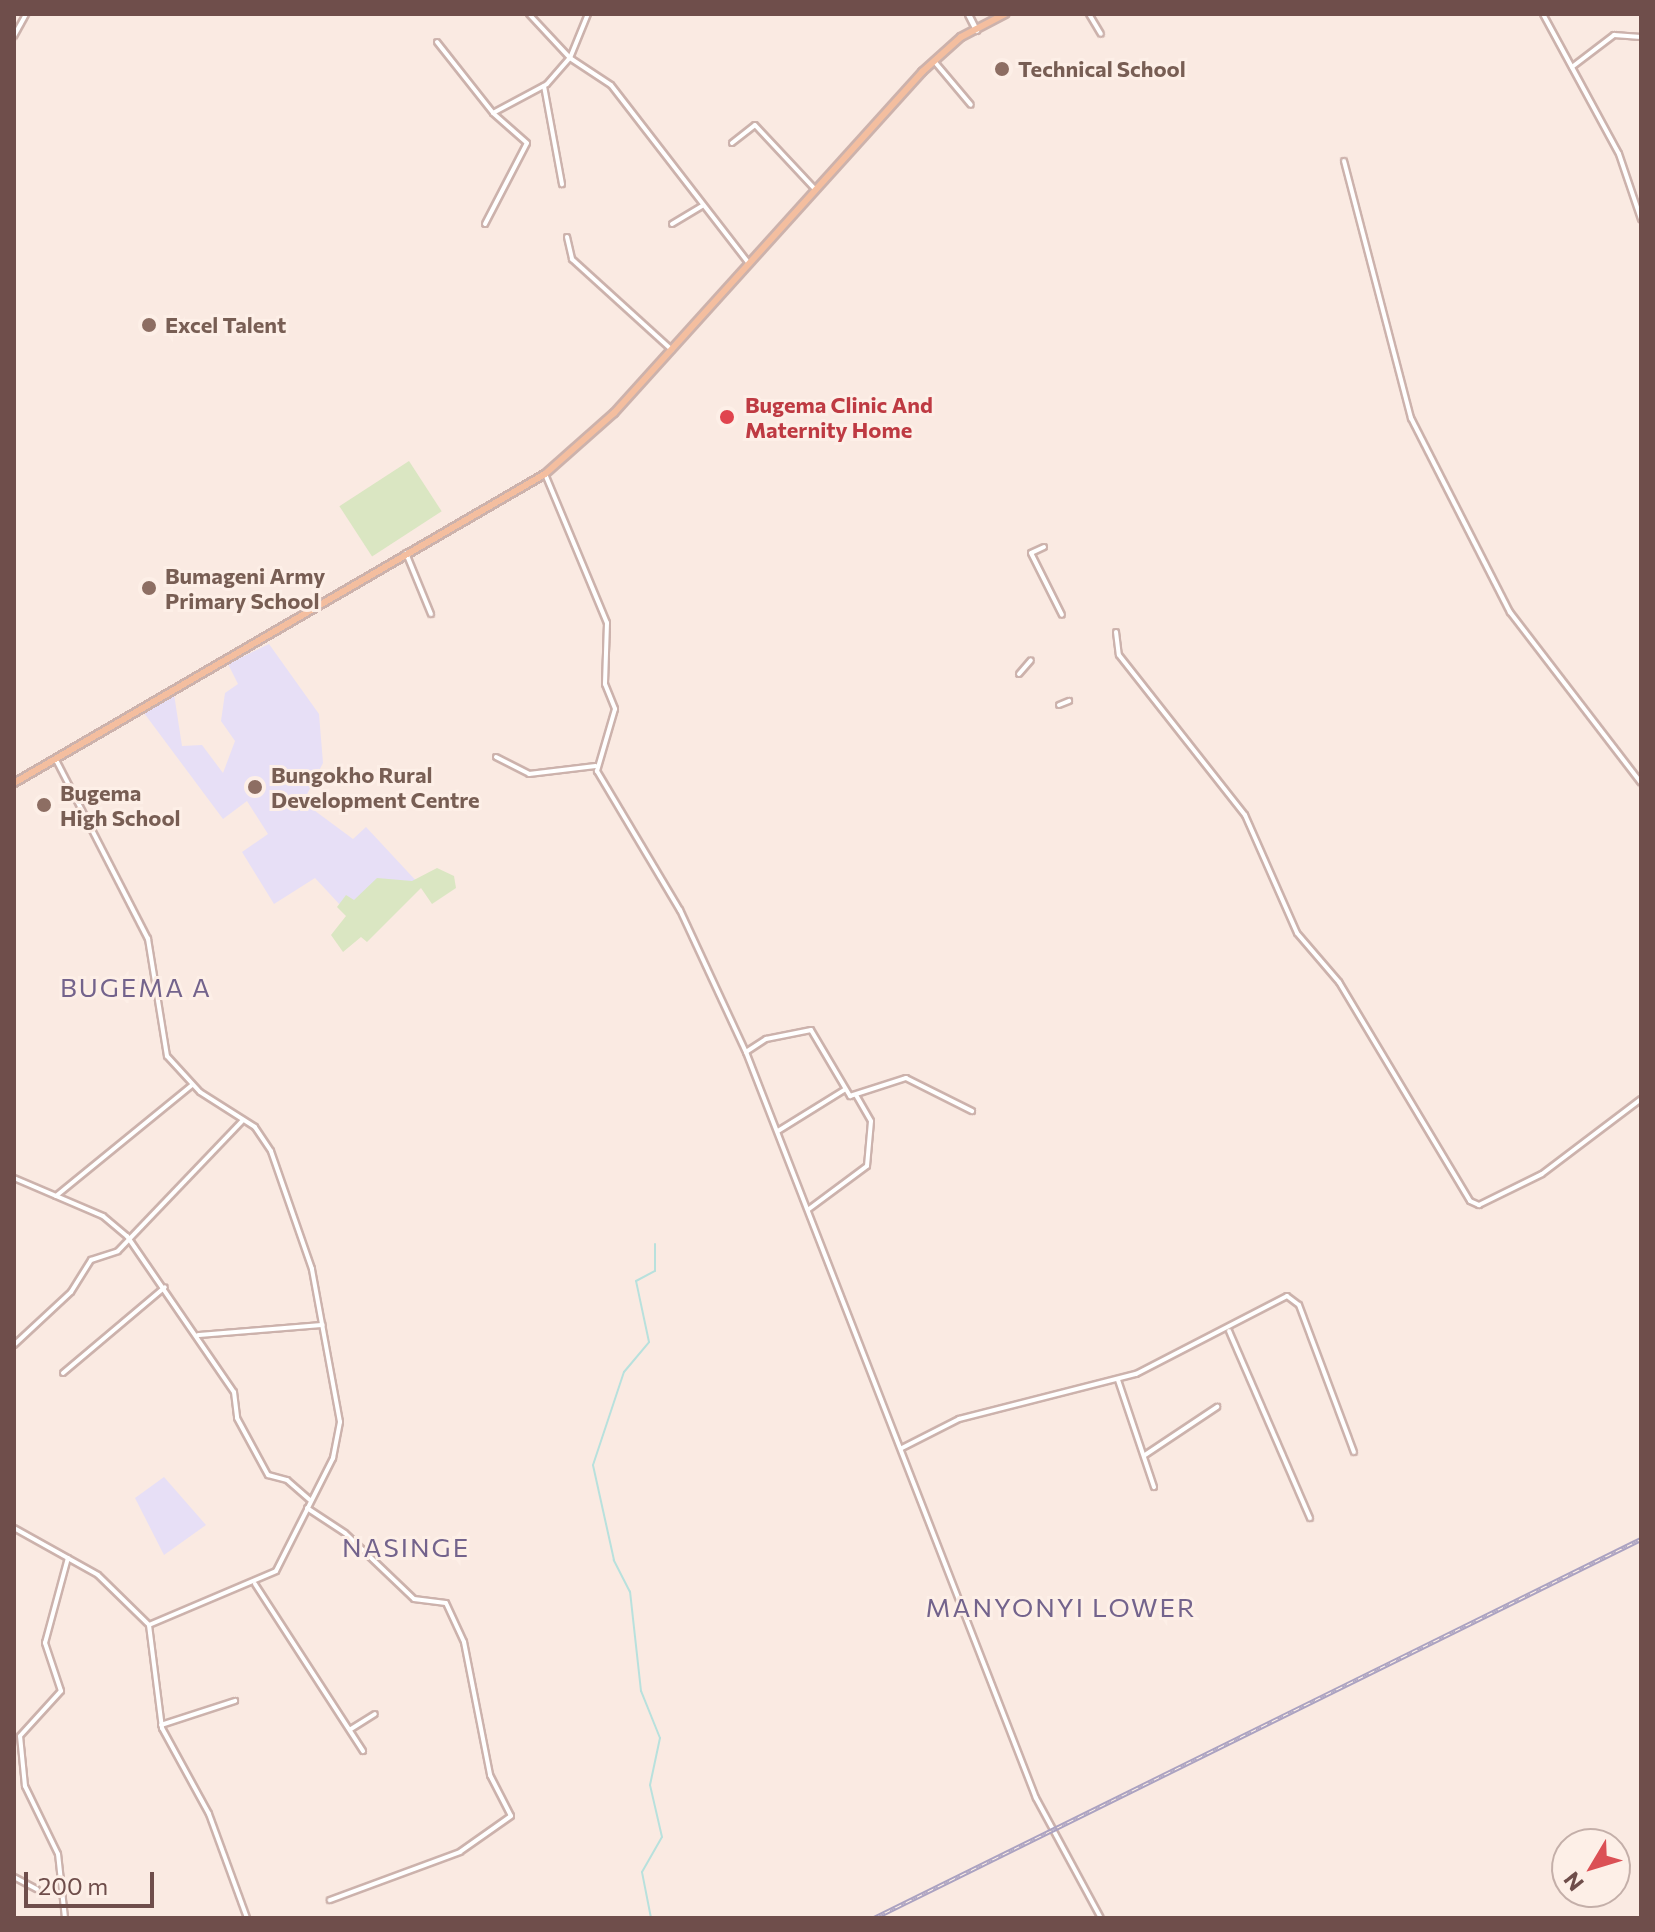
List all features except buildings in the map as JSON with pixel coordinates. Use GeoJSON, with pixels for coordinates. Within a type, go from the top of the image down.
{"type":"FeatureCollection","features":[{"type":"Feature","properties":{"kind":"main road"},"geometry":{"type":"LineString","coordinates":[[968,14],[977,31]]}},
{"type":"Feature","properties":{"kind":"main road"},"geometry":{"type":"LineString","coordinates":[[14,783],[405,552],[545,474],[672,350],[814,188],[933,61],[1005,14]]}},
{"type":"Feature","properties":{"kind":"street"},"geometry":{"type":"LineString","coordinates":[[14,36],[26,14]]}},
{"type":"Feature","properties":{"kind":"street"},"geometry":{"type":"LineString","coordinates":[[529,14],[570,58],[611,85],[748,262]]}},
{"type":"Feature","properties":{"kind":"street"},"geometry":{"type":"LineString","coordinates":[[493,113],[544,86],[570,58],[588,14]]}},
{"type":"Feature","properties":{"kind":"street"},"geometry":{"type":"LineString","coordinates":[[1089,14],[1101,34]]}},
{"type":"Feature","properties":{"kind":"street"},"geometry":{"type":"LineString","coordinates":[[1543,14],[1619,154],[1641,219]]}},
{"type":"Feature","properties":{"kind":"street"},"geometry":{"type":"LineString","coordinates":[[1572,67],[1614,35],[1641,37]]}},
{"type":"Feature","properties":{"kind":"street"},"geometry":{"type":"LineString","coordinates":[[437,42],[493,113],[527,143],[485,224]]}},
{"type":"Feature","properties":{"kind":"street"},"geometry":{"type":"LineString","coordinates":[[933,61],[971,105]]}},
{"type":"Feature","properties":{"kind":"street"},"geometry":{"type":"LineString","coordinates":[[544,86],[562,184]]}},
{"type":"Feature","properties":{"kind":"street"},"geometry":{"type":"LineString","coordinates":[[732,143],[755,125],[814,188]]}},
{"type":"Feature","properties":{"kind":"street"},"geometry":{"type":"LineString","coordinates":[[1344,161],[1411,418],[1510,612],[1641,783]]}},
{"type":"Feature","properties":{"kind":"street"},"geometry":{"type":"LineString","coordinates":[[672,224],[702,206]]}},
{"type":"Feature","properties":{"kind":"street"},"geometry":{"type":"LineString","coordinates":[[567,237],[572,259],[672,350]]}},
{"type":"Feature","properties":{"kind":"street"},"geometry":{"type":"LineString","coordinates":[[545,474],[607,623],[605,684],[615,709],[596,766],[680,910],[746,1052],[1036,1798],[1101,1918]]}},
{"type":"Feature","properties":{"kind":"street"},"geometry":{"type":"LineString","coordinates":[[1044,547],[1031,553],[1062,615]]}},
{"type":"Feature","properties":{"kind":"street"},"geometry":{"type":"LineString","coordinates":[[405,552],[431,614]]}},
{"type":"Feature","properties":{"kind":"street"},"geometry":{"type":"LineString","coordinates":[[1116,632],[1119,655],[1245,815],[1297,933],[1339,982],[1470,1201],[1479,1205],[1542,1174],[1641,1099]]}},
{"type":"Feature","properties":{"kind":"street"},"geometry":{"type":"LineString","coordinates":[[1019,674],[1031,660]]}},
{"type":"Feature","properties":{"kind":"street"},"geometry":{"type":"LineString","coordinates":[[1059,705],[1069,701]]}},
{"type":"Feature","properties":{"kind":"street"},"geometry":{"type":"LineString","coordinates":[[496,757],[529,774],[596,766]]}},
{"type":"Feature","properties":{"kind":"street"},"geometry":{"type":"LineString","coordinates":[[56,758],[148,939],[163,1047],[192,1085],[243,1120],[271,1151],[305,1243],[340,1422],[335,1453],[310,1500],[286,1559],[255,1584],[149,1625]]}},
{"type":"Feature","properties":{"kind":"street"},"geometry":{"type":"LineString","coordinates":[[746,1052],[766,1039],[811,1030],[844,1090],[856,1095],[871,1121],[867,1166],[809,1209]]}},
{"type":"Feature","properties":{"kind":"street"},"geometry":{"type":"LineString","coordinates":[[856,1095],[906,1078],[972,1111]]}},
{"type":"Feature","properties":{"kind":"street"},"geometry":{"type":"LineString","coordinates":[[56,1196],[192,1085]]}},
{"type":"Feature","properties":{"kind":"street"},"geometry":{"type":"LineString","coordinates":[[778,1131],[844,1090]]}},
{"type":"Feature","properties":{"kind":"street"},"geometry":{"type":"LineString","coordinates":[[14,1345],[71,1292],[91,1260],[118,1251],[127,1236],[243,1120]]}},
{"type":"Feature","properties":{"kind":"street"},"geometry":{"type":"LineString","coordinates":[[14,1178],[103,1216],[127,1236],[166,1286],[236,1395],[237,1418],[268,1475],[286,1479],[310,1500]]}},
{"type":"Feature","properties":{"kind":"street"},"geometry":{"type":"LineString","coordinates":[[63,1373],[166,1286]]}},
{"type":"Feature","properties":{"kind":"street"},"geometry":{"type":"LineString","coordinates":[[902,1448],[959,1419],[1118,1380],[1229,1331],[1293,1296],[1354,1452]]}},
{"type":"Feature","properties":{"kind":"street"},"geometry":{"type":"LineString","coordinates":[[198,1335],[323,1325]]}},
{"type":"Feature","properties":{"kind":"street"},"geometry":{"type":"LineString","coordinates":[[1229,1331],[1310,1518]]}},
{"type":"Feature","properties":{"kind":"street"},"geometry":{"type":"LineString","coordinates":[[1118,1380],[1154,1487]]}},
{"type":"Feature","properties":{"kind":"street"},"geometry":{"type":"LineString","coordinates":[[1145,1455],[1217,1407]]}},
{"type":"Feature","properties":{"kind":"street"},"geometry":{"type":"LineString","coordinates":[[307,1508],[335,1524],[414,1599],[446,1603],[464,1642],[490,1775],[511,1816],[460,1852],[330,1900]]}},
{"type":"Feature","properties":{"kind":"street"},"geometry":{"type":"LineString","coordinates":[[14,1528],[111,1585],[149,1625],[161,1725],[209,1814],[247,1918]]}},
{"type":"Feature","properties":{"kind":"street"},"geometry":{"type":"LineString","coordinates":[[65,1918],[58,1854],[25,1786],[20,1736],[61,1691],[45,1643],[68,1558]]}},
{"type":"Feature","properties":{"kind":"street"},"geometry":{"type":"LineString","coordinates":[[255,1584],[363,1751]]}},
{"type":"Feature","properties":{"kind":"street"},"geometry":{"type":"LineString","coordinates":[[161,1725],[235,1701]]}},
{"type":"Feature","properties":{"kind":"street"},"geometry":{"type":"LineString","coordinates":[[351,1729],[375,1714]]}},
{"type":"Feature","properties":{"kind":"street"},"geometry":{"type":"LineString","coordinates":[[14,1877],[37,1889]]}},
{"type":"Feature","properties":{"kind":"shaded area","name":"Bungokho Rural Development Centre"},"geometry":{"type":"Polygon","coordinates":[[[269,644],[319,714],[323,763],[303,802],[353,839],[366,827],[420,885],[368,935],[315,878],[274,904],[242,852],[268,834],[247,801],[223,819],[144,713],[174,694],[182,746],[202,745],[223,773],[235,741],[221,721],[225,693],[238,684],[228,664],[269,644]]]}},
{"type":"Feature","properties":{"kind":"shaded area"},"geometry":{"type":"Polygon","coordinates":[[[164,1477],[206,1525],[164,1555],[135,1498],[164,1477]]]}},
{"type":"Feature","properties":{"kind":"green space"},"geometry":{"type":"Polygon","coordinates":[[[409,461],[442,511],[372,557],[339,506],[409,461]]]}},
{"type":"Feature","properties":{"kind":"green space"},"geometry":{"type":"Polygon","coordinates":[[[437,868],[454,876],[456,888],[432,904],[421,888],[367,942],[361,937],[343,952],[331,935],[346,916],[337,907],[346,895],[354,900],[377,878],[412,881],[437,868]]]}},
{"type":"Feature","properties":{"kind":"waterway"},"geometry":{"type":"LineString","coordinates":[[651,1918],[642,1872],[662,1837],[650,1785],[660,1738],[641,1691],[630,1592],[614,1560],[593,1465],[624,1372],[649,1342],[636,1281],[655,1271],[655,1244]]}},
{"type":"Feature","properties":{"kind":"railway"},"geometry":{"type":"LineString","coordinates":[[874,1918],[1641,1539]]}},
{"type":"Feature","properties":{"kind":"place","name":"Technical School"},"geometry":{"type":"Point","coordinates":[1002,69]}},
{"type":"Feature","properties":{"kind":"place","name":"Excel Talent"},"geometry":{"type":"Point","coordinates":[149,325]}},
{"type":"Feature","properties":{"kind":"place","name":"Bugema Clinic And Maternity Home"},"geometry":{"type":"Point","coordinates":[727,417]}},
{"type":"Feature","properties":{"kind":"place","name":"Bumageni Army Primary School"},"geometry":{"type":"Point","coordinates":[149,588]}},
{"type":"Feature","properties":{"kind":"place","name":"Bungokho Rural Development Centre"},"geometry":{"type":"Point","coordinates":[255,787]}},
{"type":"Feature","properties":{"kind":"place","name":"Bugema High School"},"geometry":{"type":"Point","coordinates":[44,805]}},
{"type":"Feature","properties":{"kind":"district","name":"BUGEMA A"},"geometry":{"type":"Point","coordinates":[136,987]}},
{"type":"Feature","properties":{"kind":"district","name":"NASINGE"},"geometry":{"type":"Point","coordinates":[406,1547]}},
{"type":"Feature","properties":{"kind":"district","name":"MANYONYI LOWER"},"geometry":{"type":"Point","coordinates":[1061,1607]}}]}
